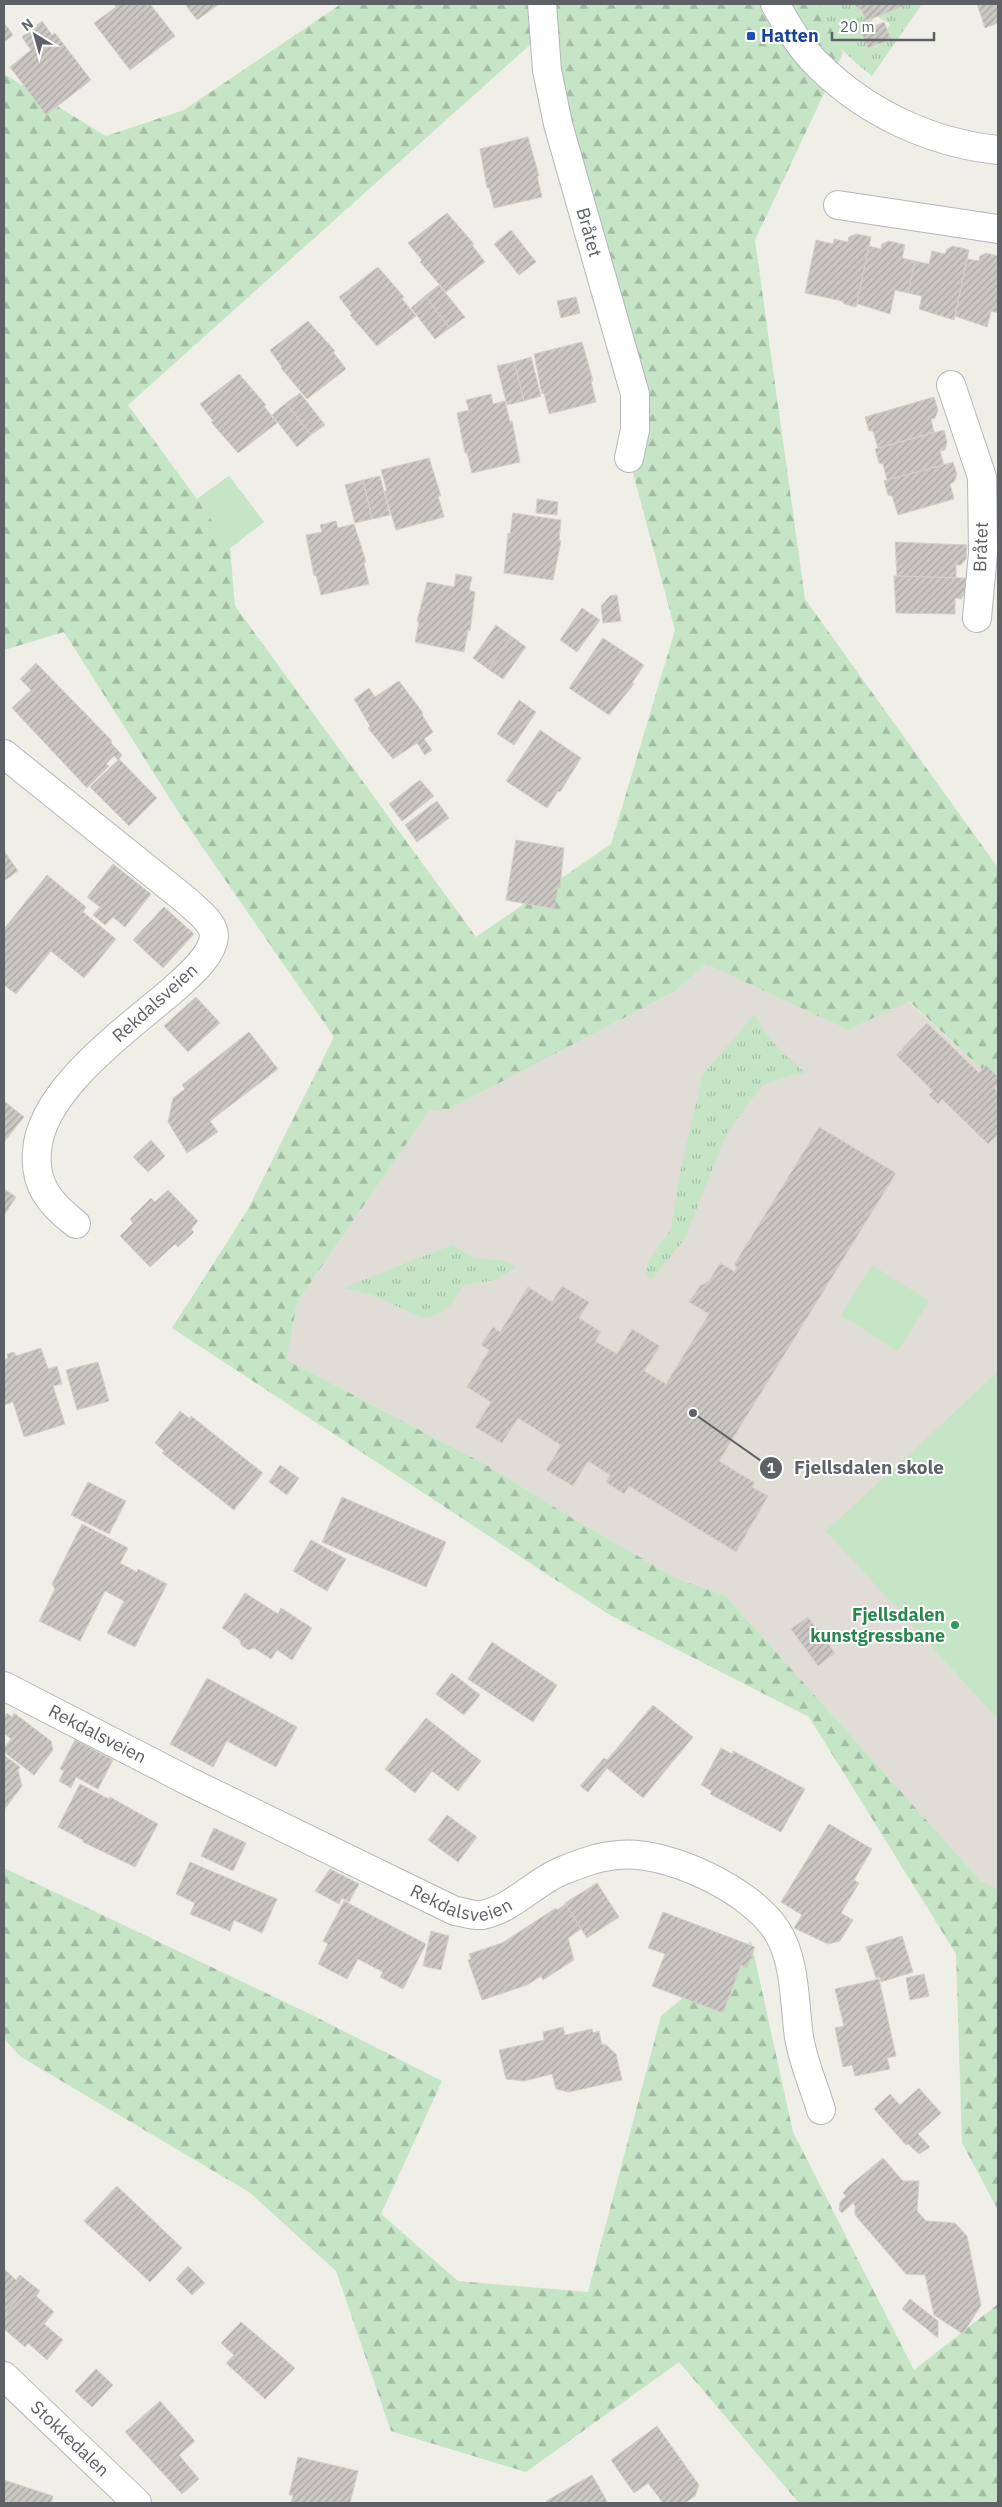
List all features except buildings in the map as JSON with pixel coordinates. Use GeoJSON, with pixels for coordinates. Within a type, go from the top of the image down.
{"type":"FeatureCollection","features":[{"type":"Feature","properties":{"kind":"street","name":"Bråtet"},"geometry":{"type":"LineString","coordinates":[[542,4],[547,70],[558,124],[635,394],[635,430],[629,458]]}},
{"type":"Feature","properties":{"kind":"street"},"geometry":{"type":"LineString","coordinates":[[775,4],[790,29],[818,65],[842,87],[869,105],[908,127],[940,139],[970,148],[998,150]]}},
{"type":"Feature","properties":{"kind":"street"},"geometry":{"type":"LineString","coordinates":[[838,205],[998,229]]}},
{"type":"Feature","properties":{"kind":"street","name":"Bråtet"},"geometry":{"type":"LineString","coordinates":[[951,385],[990,475],[977,618]]}},
{"type":"Feature","properties":{"kind":"street","name":"Rekdalsveien"},"geometry":{"type":"LineString","coordinates":[[4,754],[187,900],[210,924],[214,935],[212,946],[194,971],[83,1068],[52,1106],[38,1134],[36,1165],[43,1192],[63,1214],[76,1224]]}},
{"type":"Feature","properties":{"kind":"street","name":"Rekdalsveien"},"geometry":{"type":"LineString","coordinates":[[4,1686],[190,1782],[456,1911],[480,1915],[507,1905],[562,1871],[594,1859],[619,1855],[661,1858],[707,1877],[752,1903],[777,1931],[790,1964],[800,2040],[821,2110]]}},
{"type":"Feature","properties":{"kind":"street","name":"Stokkedalen"},"geometry":{"type":"LineString","coordinates":[[4,2376],[136,2503]]}},
{"type":"Feature","properties":{"kind":"shaded area"},"geometry":{"type":"Polygon","coordinates":[[[706,964],[848,1030],[908,1001],[998,1084],[998,1889],[980,1880],[725,1595],[678,1579],[572,1518],[490,1467],[287,1360],[297,1302],[429,1111],[449,1109],[674,992],[706,964]]]}},
{"type":"Feature","properties":{"kind":"green space"},"geometry":{"type":"Polygon","coordinates":[[[341,4],[819,4],[843,53],[755,240],[805,599],[996,865],[998,864],[998,1084],[909,1001],[848,1030],[706,964],[674,992],[449,1109],[429,1111],[297,1302],[287,1360],[490,1467],[572,1518],[678,1579],[725,1595],[980,1880],[998,1889],[998,2210],[962,2143],[956,1954],[809,1717],[608,1614],[172,1328],[247,1211],[334,1037],[183,819],[64,632],[4,650],[4,74],[106,136],[184,110],[341,4]],[[541,35],[128,405],[197,499],[229,476],[264,522],[230,548],[235,606],[476,937],[611,844],[675,630],[629,458],[635,394],[541,35]]]}},
{"type":"Feature","properties":{"kind":"green space"},"geometry":{"type":"Polygon","coordinates":[[[809,4],[857,4],[860,10],[874,4],[922,4],[872,76],[844,51],[816,16],[809,4]],[[875,15],[862,39],[876,47],[890,24],[875,15]]]}},
{"type":"Feature","properties":{"kind":"green space"},"geometry":{"type":"Polygon","coordinates":[[[229,476],[264,522],[230,548],[197,499],[229,476]]]}},
{"type":"Feature","properties":{"kind":"green space"},"geometry":{"type":"Polygon","coordinates":[[[755,1014],[777,1046],[806,1073],[793,1075],[763,1085],[750,1101],[727,1133],[684,1240],[652,1279],[645,1274],[649,1259],[671,1230],[682,1163],[703,1074],[755,1014]]]}},
{"type":"Feature","properties":{"kind":"green space"},"geometry":{"type":"Polygon","coordinates":[[[452,1245],[474,1258],[506,1261],[516,1267],[495,1280],[464,1285],[450,1305],[438,1314],[423,1318],[372,1295],[343,1288],[452,1245]]]}},
{"type":"Feature","properties":{"kind":"green space"},"geometry":{"type":"Polygon","coordinates":[[[872,1265],[929,1301],[898,1351],[841,1315],[872,1265]]]}},
{"type":"Feature","properties":{"kind":"green space","name":"Fjellsdalen kunstgressbane"},"geometry":{"type":"Polygon","coordinates":[[[998,1372],[998,1719],[826,1531],[998,1372]]]}},
{"type":"Feature","properties":{"kind":"green space"},"geometry":{"type":"Polygon","coordinates":[[[4,1868],[314,2016],[442,2081],[381,2214],[458,2281],[588,2292],[661,2016],[751,1941],[793,2132],[914,2370],[998,2304],[998,2503],[799,2503],[679,2362],[526,2472],[391,2431],[336,2271],[249,2192],[21,2057],[4,2039],[4,1868]]]}},
{"type":"Feature","properties":{"kind":"place","name":"Hatten"},"geometry":{"type":"Point","coordinates":[751,36]}},
{"type":"Feature","properties":{"kind":"place","name":"Fjellsdalen skole"},"geometry":{"type":"Point","coordinates":[693,1413]}},
{"type":"Feature","properties":{"kind":"place","name":"Fjellsdalen kunstgressbane"},"geometry":{"type":"Point","coordinates":[955,1625]}}]}
